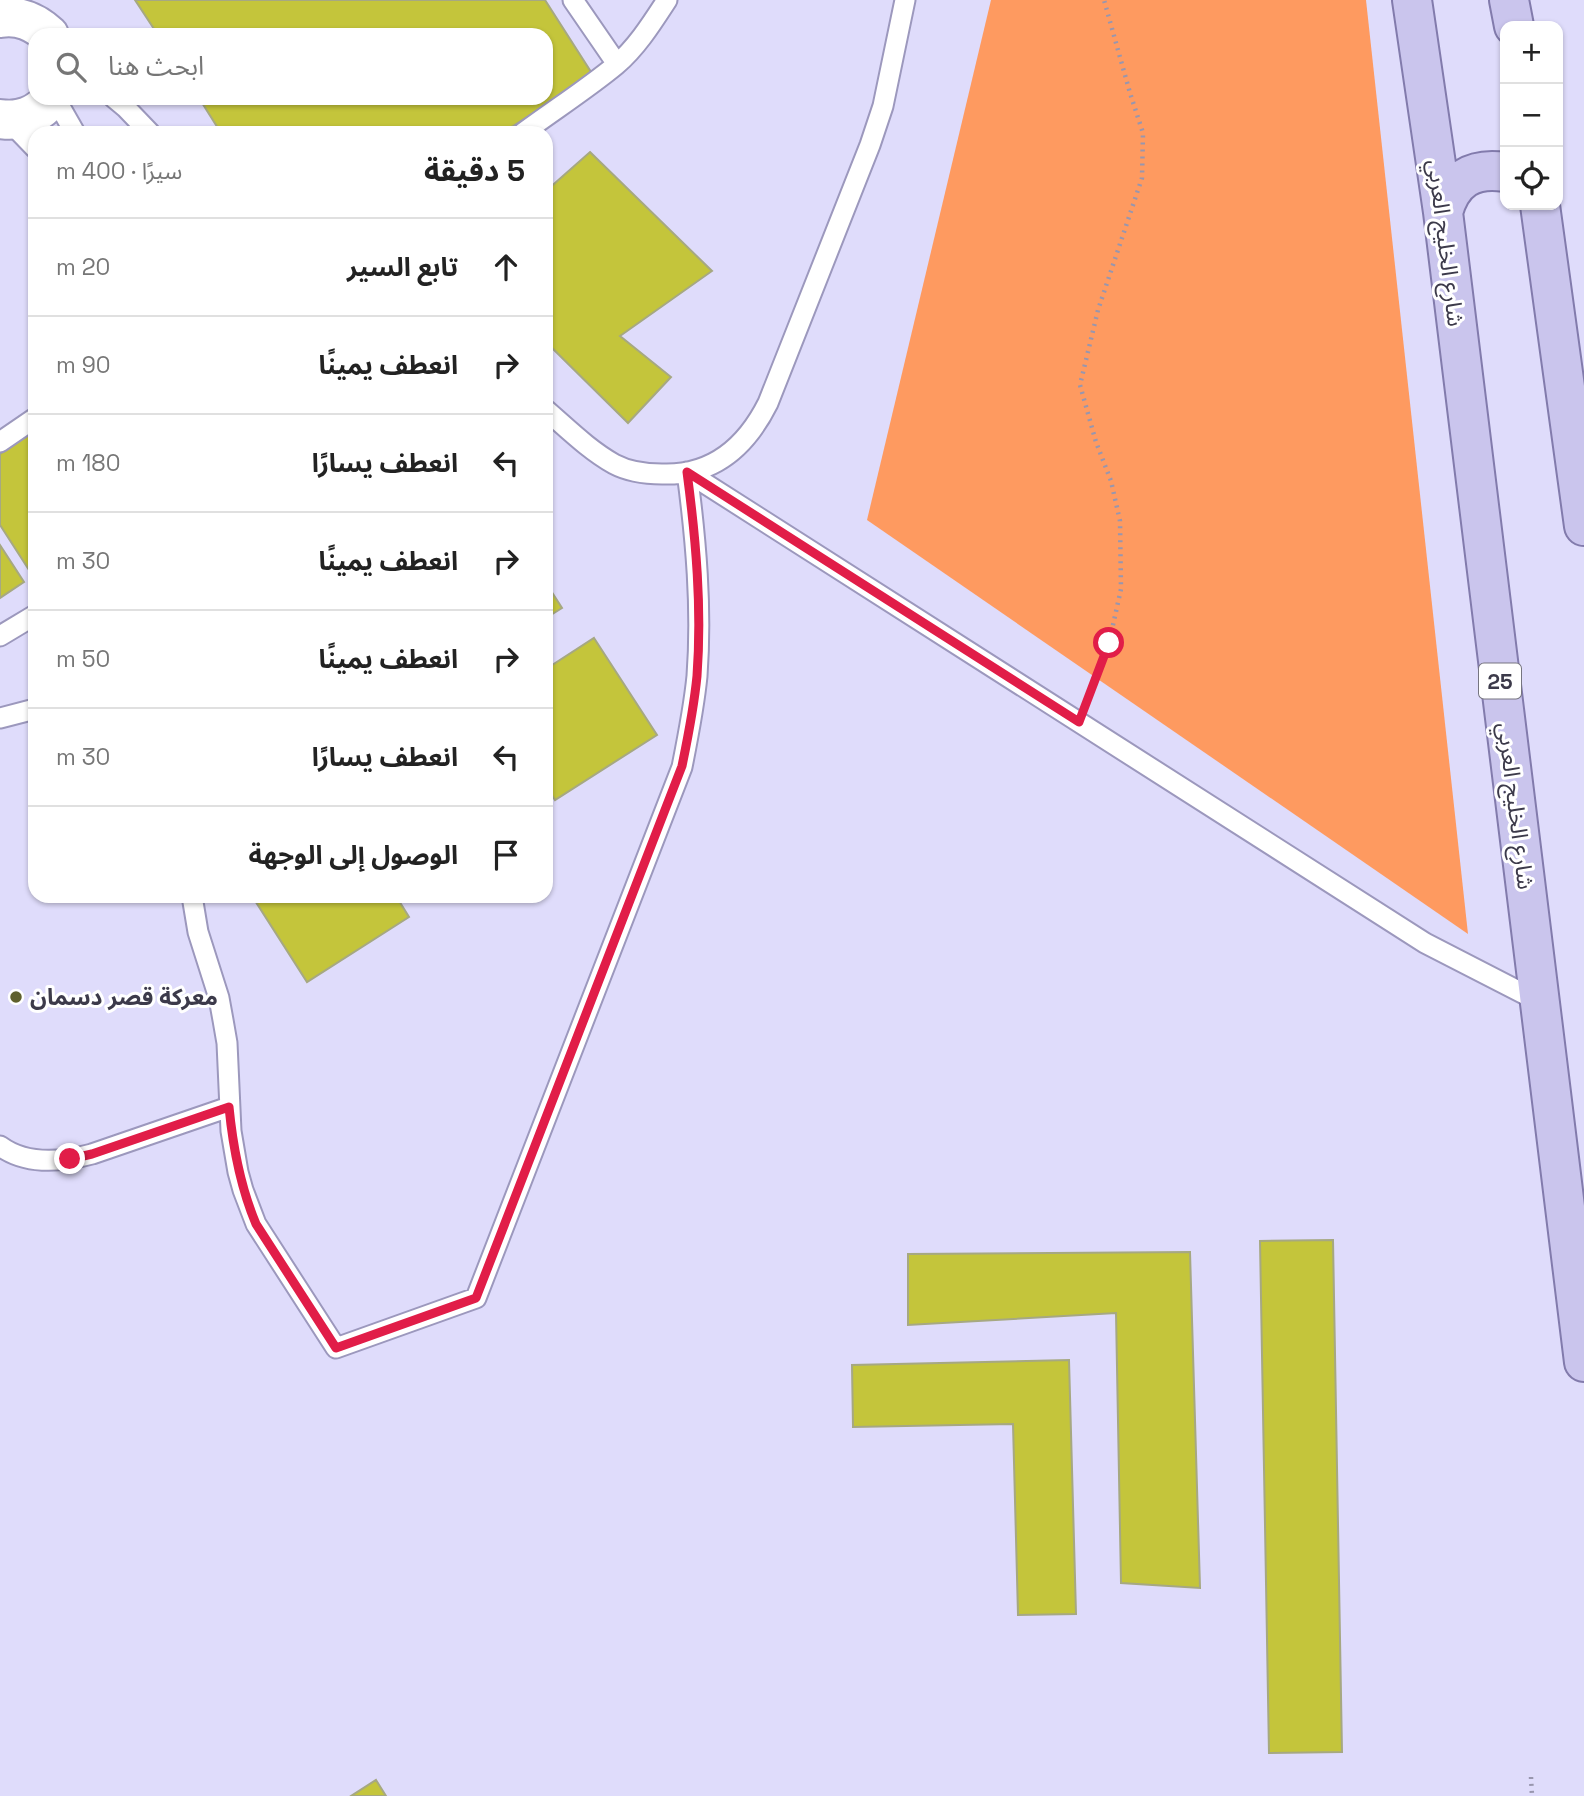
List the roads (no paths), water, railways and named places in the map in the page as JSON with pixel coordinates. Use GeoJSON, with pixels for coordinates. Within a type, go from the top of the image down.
{"type":"FeatureCollection","features":[{"type":"Feature","properties":{"kind":"main road","name":"شارع الخليج العربي"},"geometry":{"type":"LineString","coordinates":[[1412,0],[1443,212],[1584,1362]]}},
{"type":"Feature","properties":{"kind":"main road"},"geometry":{"type":"LineString","coordinates":[[1509,0],[1513,21]]}},
{"type":"Feature","properties":{"kind":"main road"},"geometry":{"type":"LineString","coordinates":[[1443,212],[1452,191],[1460,181],[1482,171],[1500,171]]}},
{"type":"Feature","properties":{"kind":"main road"},"geometry":{"type":"LineString","coordinates":[[1541,210],[1584,526]]}},
{"type":"Feature","properties":{"kind":"street"},"geometry":{"type":"LineString","coordinates":[[5,13],[30,21],[40,28]]}},
{"type":"Feature","properties":{"kind":"street"},"geometry":{"type":"LineString","coordinates":[[4,119],[23,118],[46,105]]}},
{"type":"Feature","properties":{"kind":"lane"},"geometry":{"type":"LineString","coordinates":[[573,0],[617,64]]}},
{"type":"Feature","properties":{"kind":"lane"},"geometry":{"type":"LineString","coordinates":[[533,126],[617,64],[639,41],[667,0]]}},
{"type":"Feature","properties":{"kind":"lane"},"geometry":{"type":"LineString","coordinates":[[553,416],[614,464],[631,471],[669,475],[706,466],[725,457],[758,423],[870,145],[883,106],[905,0]]}},
{"type":"Feature","properties":{"kind":"lane"},"geometry":{"type":"LineString","coordinates":[[1518,0],[1520,21]]}},
{"type":"Feature","properties":{"kind":"lane"},"geometry":{"type":"LineString","coordinates":[[58,105],[71,126]]}},
{"type":"Feature","properties":{"kind":"lane"},"geometry":{"type":"LineString","coordinates":[[122,105],[143,126]]}},
{"type":"Feature","properties":{"kind":"lane"},"geometry":{"type":"LineString","coordinates":[[4,119],[28,141]]}},
{"type":"Feature","properties":{"kind":"lane"},"geometry":{"type":"LineString","coordinates":[[0,442],[28,423]]}},
{"type":"Feature","properties":{"kind":"lane"},"geometry":{"type":"LineString","coordinates":[[687,472],[1425,943],[1540,1002]]}},
{"type":"Feature","properties":{"kind":"lane"},"geometry":{"type":"LineString","coordinates":[[193,903],[198,932],[219,998],[223,1020],[227,1043],[229,1107],[238,1172],[247,1203],[256,1224],[336,1348],[476,1298],[682,766],[696,687],[699,623],[695,532],[687,472]]}},
{"type":"Feature","properties":{"kind":"lane"},"geometry":{"type":"LineString","coordinates":[[0,636],[28,619]]}},
{"type":"Feature","properties":{"kind":"lane"},"geometry":{"type":"LineString","coordinates":[[0,718],[28,711]]}},
{"type":"Feature","properties":{"kind":"lane"},"geometry":{"type":"LineString","coordinates":[[0,1146],[23,1158],[70,1159],[229,1107]]}},
{"type":"Feature","properties":{"kind":"place","name":"معركة قصر دسمان"},"geometry":{"type":"Point","coordinates":[16,997]}}]}
